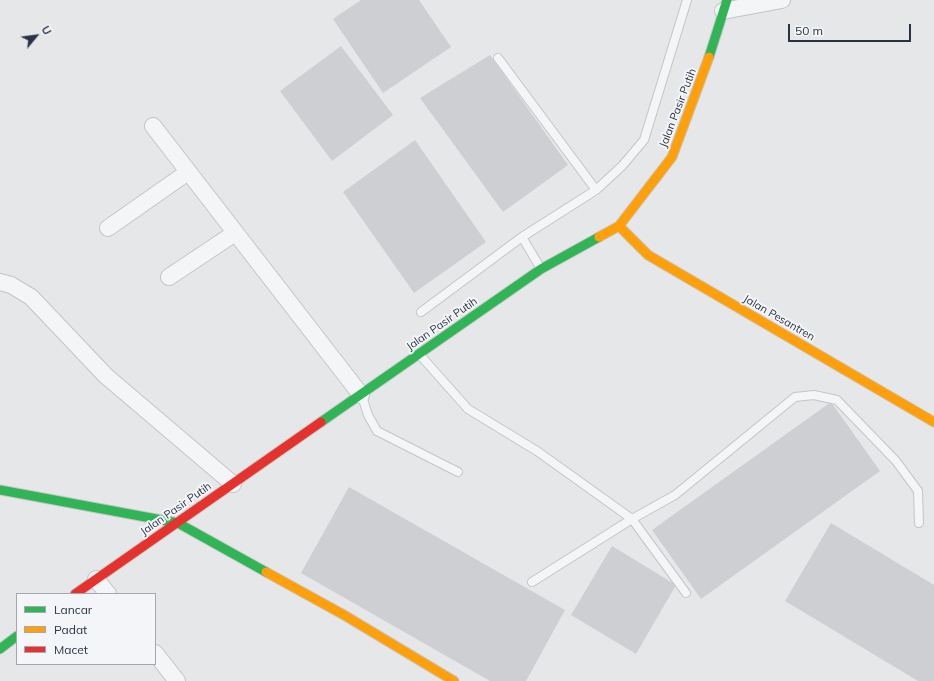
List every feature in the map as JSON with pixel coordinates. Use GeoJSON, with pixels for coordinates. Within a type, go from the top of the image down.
{"type":"FeatureCollection","features":[{"type":"Feature","properties":{"kind":"main road","name":"Jalan Pasir Putih"},"geometry":{"type":"LineString","coordinates":[[76,593],[541,270],[619,226],[672,157],[703,76],[725,5]]}},
{"type":"Feature","properties":{"kind":"main road","name":"Jalan Pesantren"},"geometry":{"type":"LineString","coordinates":[[619,226],[648,255],[934,422]]}},
{"type":"Feature","properties":{"kind":"main road"},"geometry":{"type":"LineString","coordinates":[[0,490],[178,523],[344,615],[454,681]]}},
{"type":"Feature","properties":{"kind":"main road"},"geometry":{"type":"LineString","coordinates":[[0,649],[16,637]]}},
{"type":"Feature","properties":{"kind":"street"},"geometry":{"type":"LineString","coordinates":[[725,5],[782,0]]}},
{"type":"Feature","properties":{"kind":"street"},"geometry":{"type":"LineString","coordinates":[[153,126],[362,394]]}},
{"type":"Feature","properties":{"kind":"street"},"geometry":{"type":"LineString","coordinates":[[108,228],[188,172]]}},
{"type":"Feature","properties":{"kind":"street"},"geometry":{"type":"LineString","coordinates":[[169,277],[235,233]]}},
{"type":"Feature","properties":{"kind":"street"},"geometry":{"type":"LineString","coordinates":[[0,282],[11,285],[31,297],[106,376],[233,484]]}},
{"type":"Feature","properties":{"kind":"street"},"geometry":{"type":"LineString","coordinates":[[96,580],[107,593]]}},
{"type":"Feature","properties":{"kind":"street"},"geometry":{"type":"LineString","coordinates":[[156,654],[177,681]]}},
{"type":"Feature","properties":{"kind":"lane"},"geometry":{"type":"LineString","coordinates":[[421,312],[522,237],[596,190],[622,166],[644,140],[687,0]]}},
{"type":"Feature","properties":{"kind":"lane"},"geometry":{"type":"LineString","coordinates":[[498,58],[596,190]]}},
{"type":"Feature","properties":{"kind":"lane"},"geometry":{"type":"LineString","coordinates":[[522,237],[541,270]]}},
{"type":"Feature","properties":{"kind":"lane"},"geometry":{"type":"LineString","coordinates":[[419,354],[468,409],[537,451],[632,519],[686,593]]}},
{"type":"Feature","properties":{"kind":"lane"},"geometry":{"type":"LineString","coordinates":[[362,394],[368,415],[377,431],[458,472]]}},
{"type":"Feature","properties":{"kind":"lane"},"geometry":{"type":"LineString","coordinates":[[532,582],[632,519],[675,495],[795,397],[814,395],[837,400],[896,461],[918,491],[918,523]]}},
{"type":"Feature","properties":{"kind":"building"},"geometry":{"type":"Polygon","coordinates":[[[361,0],[419,0],[451,47],[383,93],[333,19],[361,0]]]}},
{"type":"Feature","properties":{"kind":"building"},"geometry":{"type":"Polygon","coordinates":[[[341,46],[393,115],[332,161],[280,91],[341,46]]]}},
{"type":"Feature","properties":{"kind":"building"},"geometry":{"type":"Polygon","coordinates":[[[490,55],[568,165],[503,212],[420,98],[490,55]]]}},
{"type":"Feature","properties":{"kind":"building"},"geometry":{"type":"Polygon","coordinates":[[[415,140],[486,242],[414,293],[343,192],[415,140]]]}},
{"type":"Feature","properties":{"kind":"building"},"geometry":{"type":"Polygon","coordinates":[[[831,402],[880,471],[701,599],[652,530],[831,402]]]}},
{"type":"Feature","properties":{"kind":"building"},"geometry":{"type":"Polygon","coordinates":[[[349,487],[565,610],[526,681],[490,681],[301,573],[349,487]]]}},
{"type":"Feature","properties":{"kind":"building"},"geometry":{"type":"Polygon","coordinates":[[[831,523],[934,585],[934,681],[918,681],[785,601],[831,523]]]}},
{"type":"Feature","properties":{"kind":"building"},"geometry":{"type":"Polygon","coordinates":[[[612,546],[676,585],[636,654],[571,615],[612,546]]]}},
{"type":"Feature","properties":{"kind":"traffic: fast"},"geometry":{"type":"LineString","coordinates":[[709,57],[727,0]]}},
{"type":"Feature","properties":{"kind":"traffic: fast"},"geometry":{"type":"LineString","coordinates":[[321,422],[541,269],[599,237]]}},
{"type":"Feature","properties":{"kind":"traffic: fast"},"geometry":{"type":"LineString","coordinates":[[0,490],[178,523],[266,572]]}},
{"type":"Feature","properties":{"kind":"traffic: fast"},"geometry":{"type":"LineString","coordinates":[[0,649],[16,637]]}},
{"type":"Feature","properties":{"kind":"traffic: slow"},"geometry":{"type":"LineString","coordinates":[[599,237],[619,226],[672,157],[709,57]]}},
{"type":"Feature","properties":{"kind":"traffic: slow"},"geometry":{"type":"LineString","coordinates":[[619,226],[648,255],[934,422]]}},
{"type":"Feature","properties":{"kind":"traffic: slow"},"geometry":{"type":"LineString","coordinates":[[266,572],[344,615],[454,681]]}},
{"type":"Feature","properties":{"kind":"traffic: jam"},"geometry":{"type":"LineString","coordinates":[[76,593],[321,422]]}}]}
